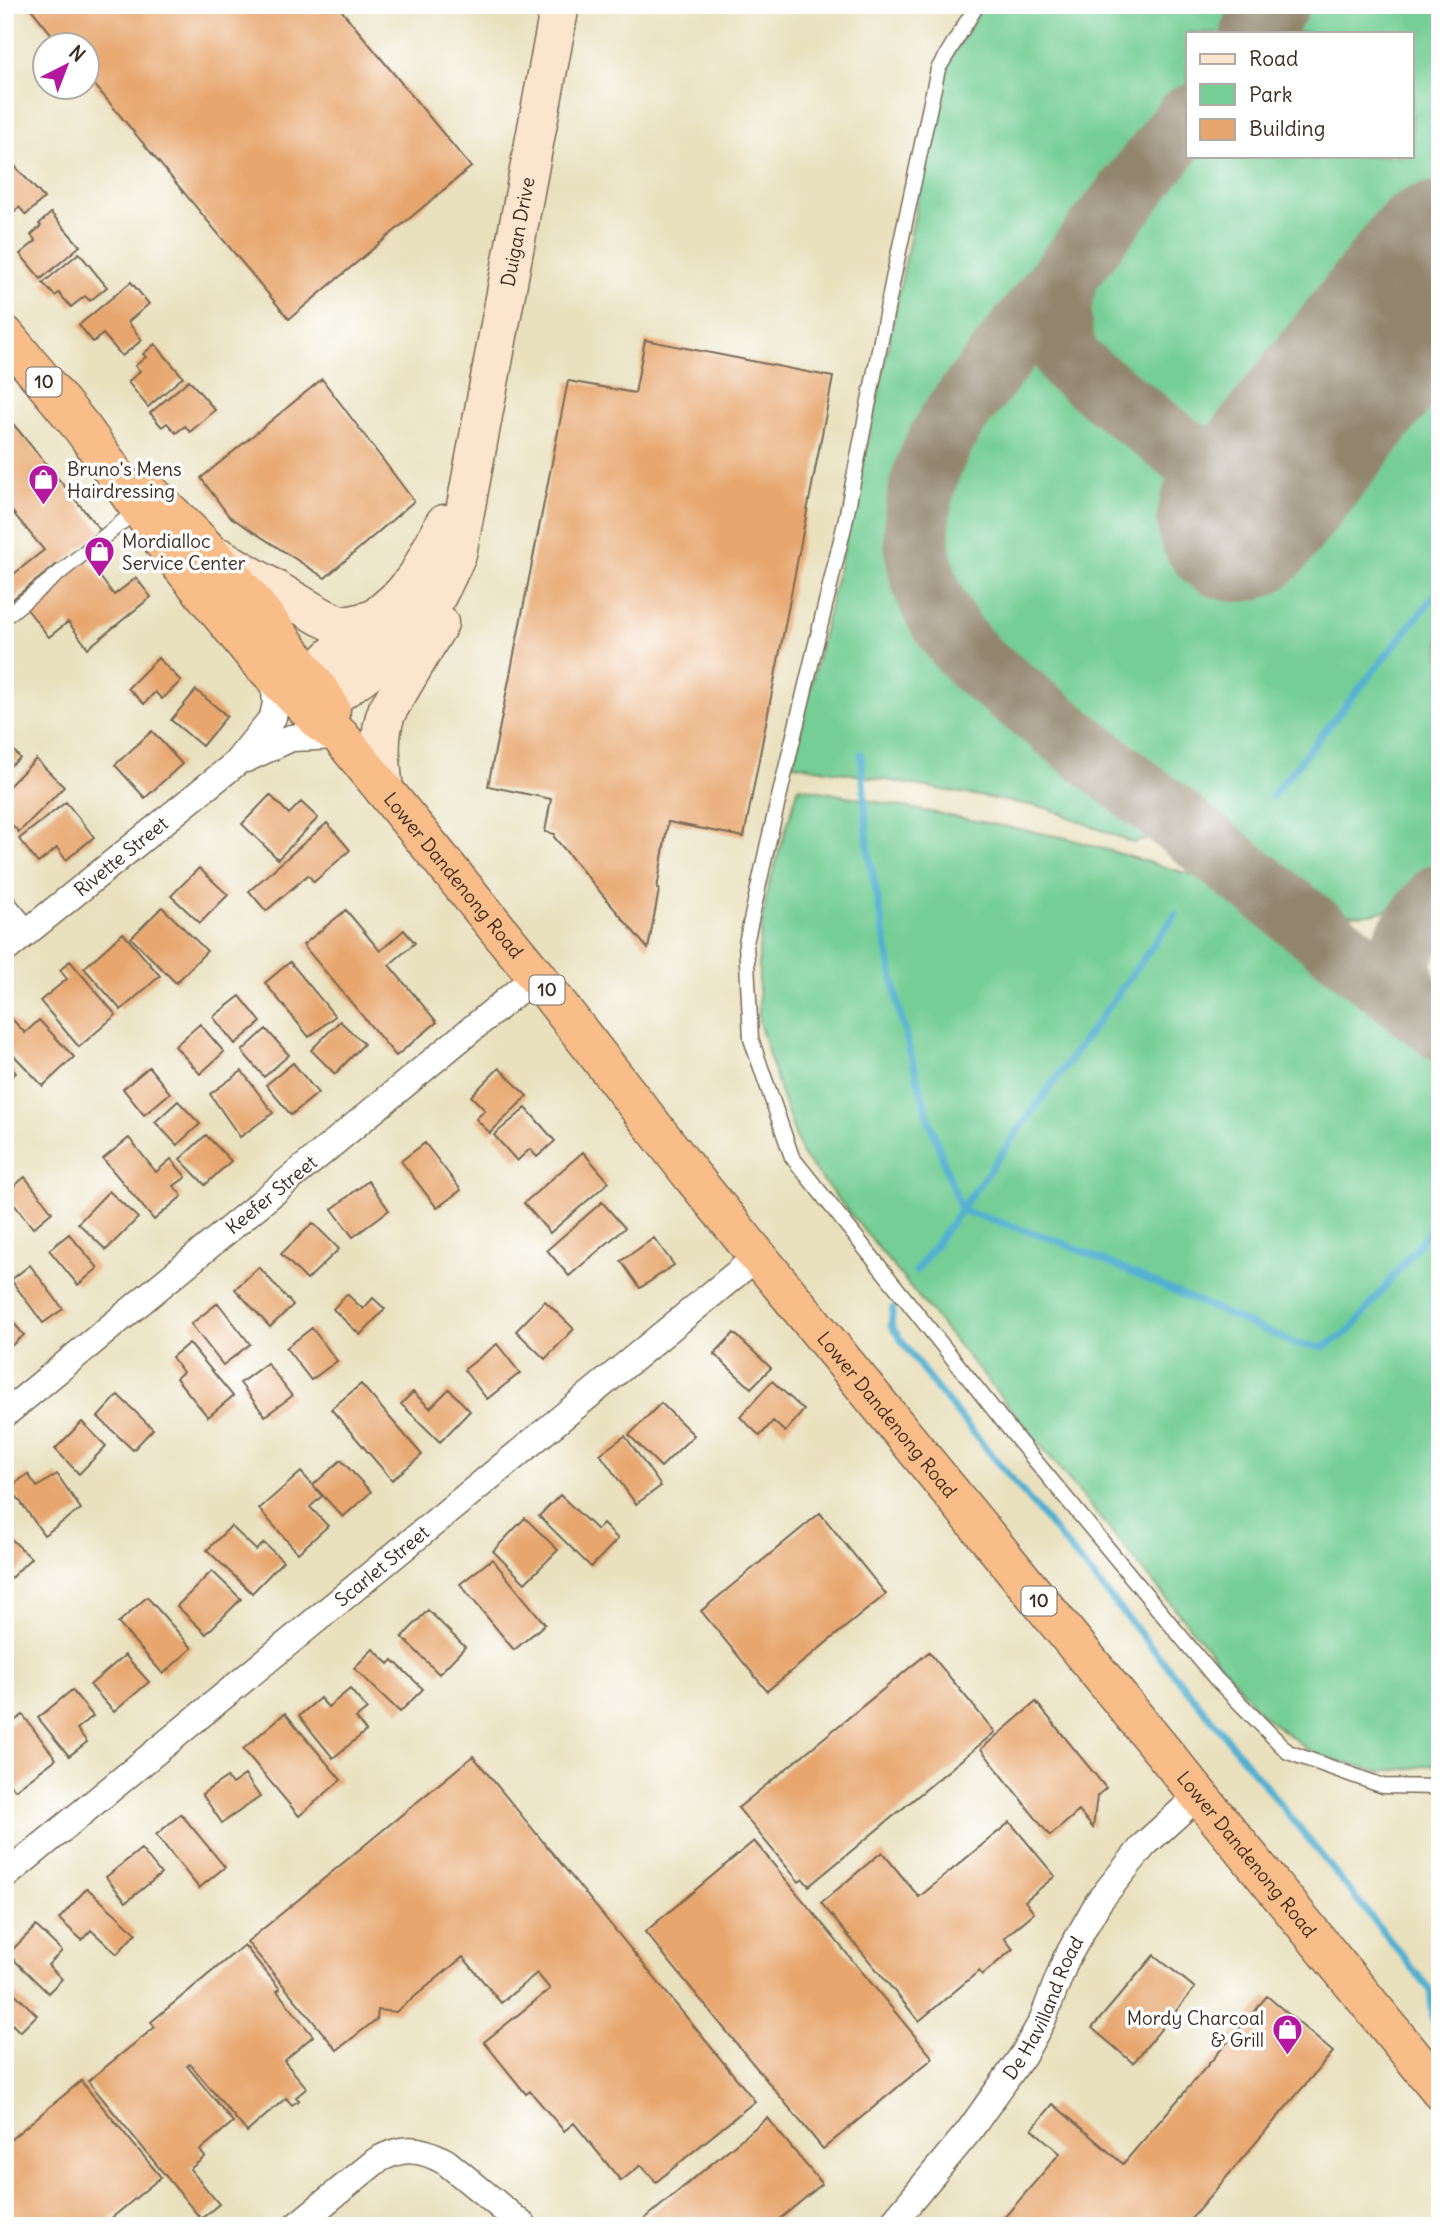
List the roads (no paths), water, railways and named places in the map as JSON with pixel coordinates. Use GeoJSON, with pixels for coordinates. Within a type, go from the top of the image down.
{"type":"FeatureCollection","features":[{"type":"Feature","properties":{"kind":"highway","name":"Lower Dandenong Road"},"geometry":{"type":"LineString","coordinates":[[5,335],[83,429],[173,556],[259,661],[311,697]]}},
{"type":"Feature","properties":{"kind":"highway","name":"Lower Dandenong Road"},"geometry":{"type":"LineString","coordinates":[[83,429],[208,550],[278,632],[311,697],[340,736],[536,976],[758,1256],[1440,2090]]}},
{"type":"Feature","properties":{"kind":"main road","name":"Duigan Drive"},"geometry":{"type":"LineString","coordinates":[[311,697],[351,685],[414,630],[441,590],[457,554],[560,5]]}},
{"type":"Feature","properties":{"kind":"main road","name":"Duigan Drive"},"geometry":{"type":"LineString","coordinates":[[311,697],[329,659],[402,595],[418,575],[436,543],[474,458]]}},
{"type":"Feature","properties":{"kind":"main road"},"geometry":{"type":"LineString","coordinates":[[208,550],[340,625],[376,619]]}},
{"type":"Feature","properties":{"kind":"main road"},"geometry":{"type":"LineString","coordinates":[[384,790],[380,745],[382,724],[438,625],[450,592],[457,554]]}},
{"type":"Feature","properties":{"kind":"street","name":"Rivette Street"},"geometry":{"type":"LineString","coordinates":[[15,941],[235,764],[271,722],[276,703],[270,677],[259,661]]}},
{"type":"Feature","properties":{"kind":"street","name":"Rivette Street"},"geometry":{"type":"LineString","coordinates":[[235,764],[291,738],[340,736]]}},
{"type":"Feature","properties":{"kind":"street"},"geometry":{"type":"LineString","coordinates":[[5,908],[15,941]]}},
{"type":"Feature","properties":{"kind":"street","name":"Keefer Street"},"geometry":{"type":"LineString","coordinates":[[5,1414],[536,976]]}},
{"type":"Feature","properties":{"kind":"street","name":"Scarlet Street"},"geometry":{"type":"LineString","coordinates":[[5,1876],[758,1256]]}},
{"type":"Feature","properties":{"kind":"street","name":"De Havilland Road"},"geometry":{"type":"LineString","coordinates":[[890,2226],[969,2131],[1023,2055],[1042,2021],[1066,1959],[1099,1901],[1144,1845],[1199,1795]]}},
{"type":"Feature","properties":{"kind":"street"},"geometry":{"type":"LineString","coordinates":[[296,2226],[376,2161],[390,2152],[409,2150],[435,2156],[446,2162],[524,2226]]}},
{"type":"Feature","properties":{"kind":"lane"},"geometry":{"type":"LineString","coordinates":[[977,5],[938,69],[845,523],[746,943],[751,1039],[792,1157],[1018,1440],[1216,1679],[1288,1752],[1383,1786],[1440,1787]]}},
{"type":"Feature","properties":{"kind":"lane"},"geometry":{"type":"LineString","coordinates":[[5,617],[138,509]]}},
{"type":"Feature","properties":{"kind":"waterway"},"geometry":{"type":"LineString","coordinates":[[1272,796],[1440,589]]}},
{"type":"Feature","properties":{"kind":"waterway"},"geometry":{"type":"LineString","coordinates":[[861,754],[869,855],[900,1015],[929,1120],[961,1210],[1056,1240],[1298,1345],[1324,1347],[1351,1330],[1440,1217]]}},
{"type":"Feature","properties":{"kind":"waterway"},"geometry":{"type":"LineString","coordinates":[[916,1271],[1176,914]]}},
{"type":"Feature","properties":{"kind":"waterway"},"geometry":{"type":"LineString","coordinates":[[893,1308],[891,1326],[932,1383],[1208,1715],[1430,1990],[1433,2020]]}},
{"type":"Feature","properties":{"kind":"place","name":"Bruno's Mens Hairdressing"},"geometry":{"type":"Point","coordinates":[44,507]}},
{"type":"Feature","properties":{"kind":"place","name":"Mordialloc Service Center"},"geometry":{"type":"Point","coordinates":[99,579]}},
{"type":"Feature","properties":{"kind":"place","name":"Mordy Charcoal & Grill"},"geometry":{"type":"Point","coordinates":[1287,2056]}}]}
